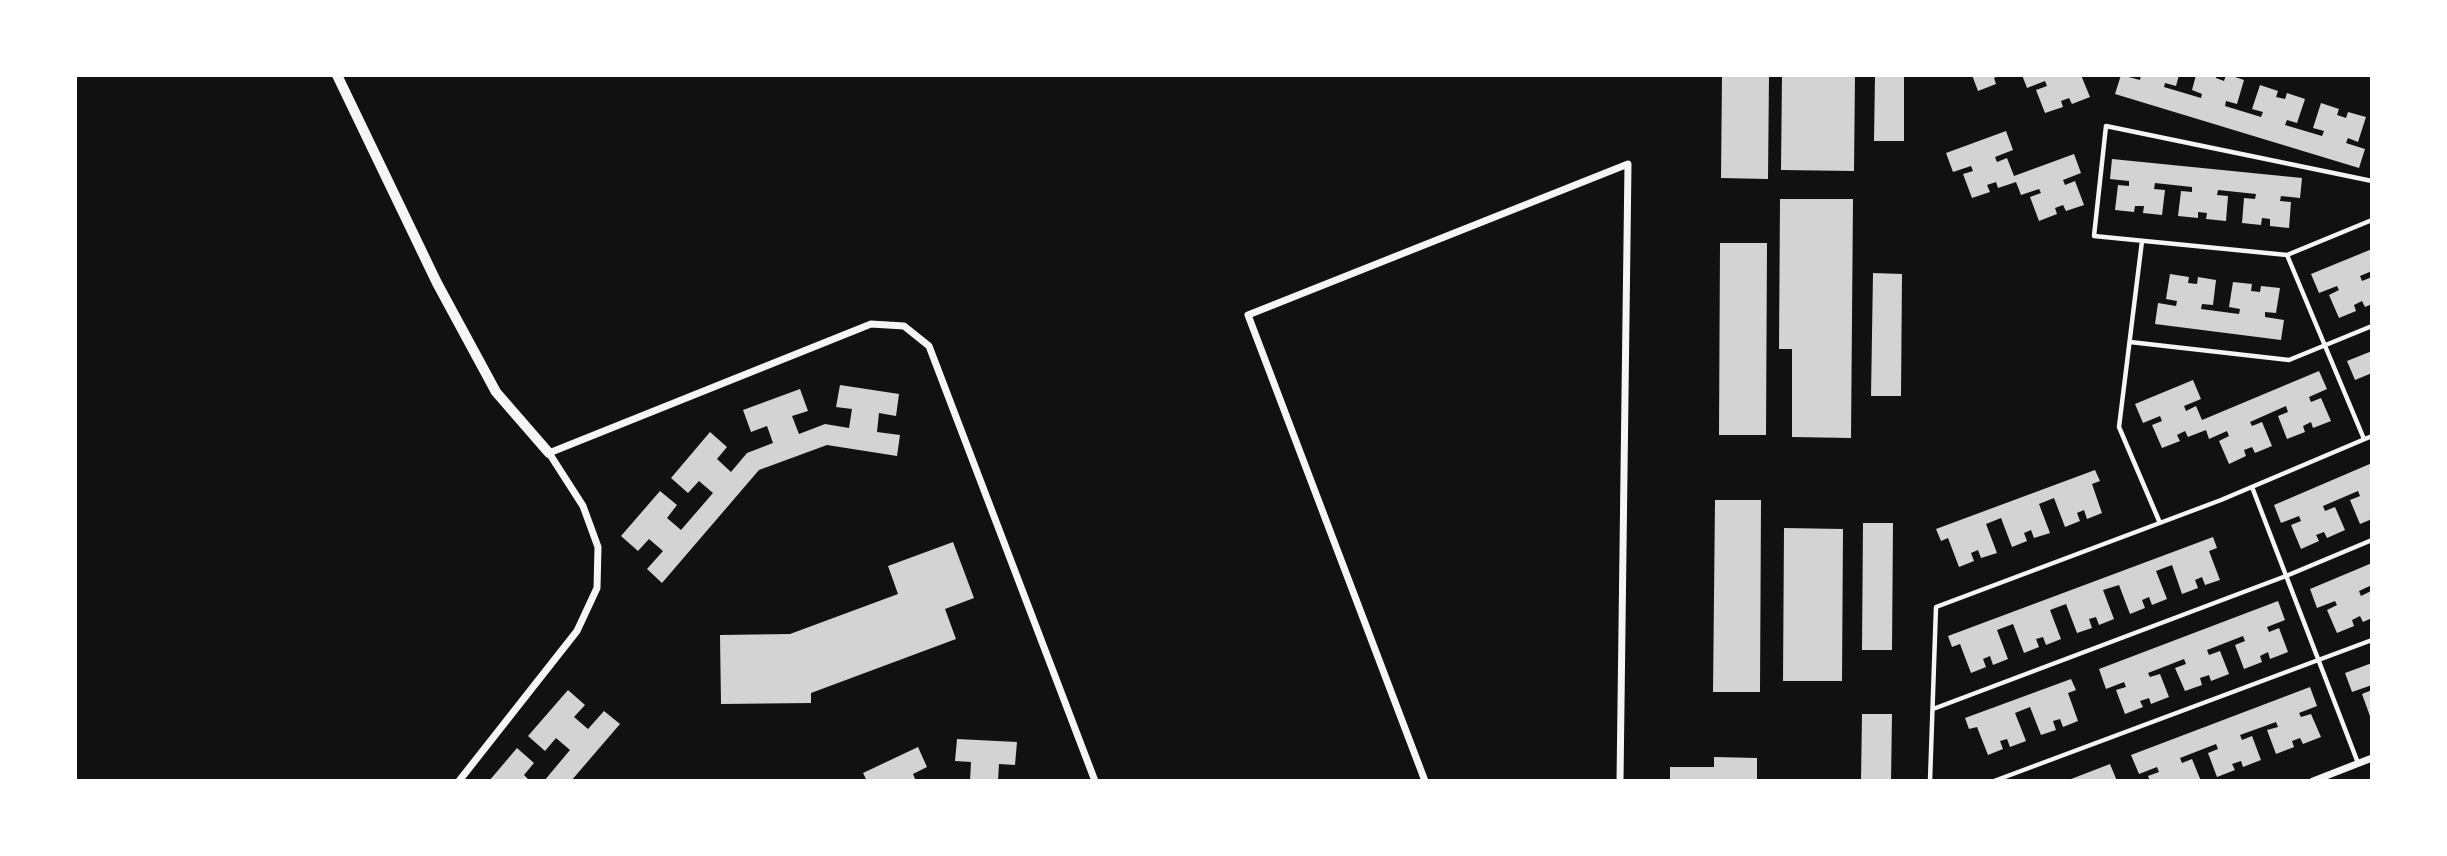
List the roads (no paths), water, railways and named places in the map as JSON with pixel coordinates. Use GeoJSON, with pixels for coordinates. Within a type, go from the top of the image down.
{"type":"FeatureCollection","features":[{"type":"Feature","properties":{"kind":"street"},"geometry":{"type":"LineString","coordinates":[[337,75],[437,283],[496,392],[548,453],[583,506],[598,547],[597,588],[577,631],[459,781]]}},
{"type":"Feature","properties":{"kind":"street"},"geometry":{"type":"LineString","coordinates":[[1425,781],[1248,315],[1628,164],[1620,781]]}},
{"type":"Feature","properties":{"kind":"street"},"geometry":{"type":"LineString","coordinates":[[548,453],[871,324],[904,326],[929,346],[1095,781]]}},
{"type":"Feature","properties":{"kind":"street"},"geometry":{"type":"LineString","coordinates":[[2313,781],[2372,758]]}},
{"type":"Feature","properties":{"kind":"lane"},"geometry":{"type":"LineString","coordinates":[[2372,181],[2106,126],[2094,236],[2287,255],[2372,220]]}},
{"type":"Feature","properties":{"kind":"lane"},"geometry":{"type":"LineString","coordinates":[[2142,241],[2119,427],[2160,523]]}},
{"type":"Feature","properties":{"kind":"lane"},"geometry":{"type":"LineString","coordinates":[[2287,255],[2364,439]]}},
{"type":"Feature","properties":{"kind":"lane"},"geometry":{"type":"LineString","coordinates":[[2130,342],[2289,360],[2372,326]]}},
{"type":"Feature","properties":{"kind":"lane"},"geometry":{"type":"LineString","coordinates":[[1930,781],[1936,607],[2252,487],[2372,436]]}},
{"type":"Feature","properties":{"kind":"lane"},"geometry":{"type":"LineString","coordinates":[[2252,487],[2358,763]]}},
{"type":"Feature","properties":{"kind":"lane"},"geometry":{"type":"LineString","coordinates":[[1933,709],[2286,576],[2372,540]]}},
{"type":"Feature","properties":{"kind":"lane"},"geometry":{"type":"LineString","coordinates":[[1994,781],[2372,640]]}}]}
